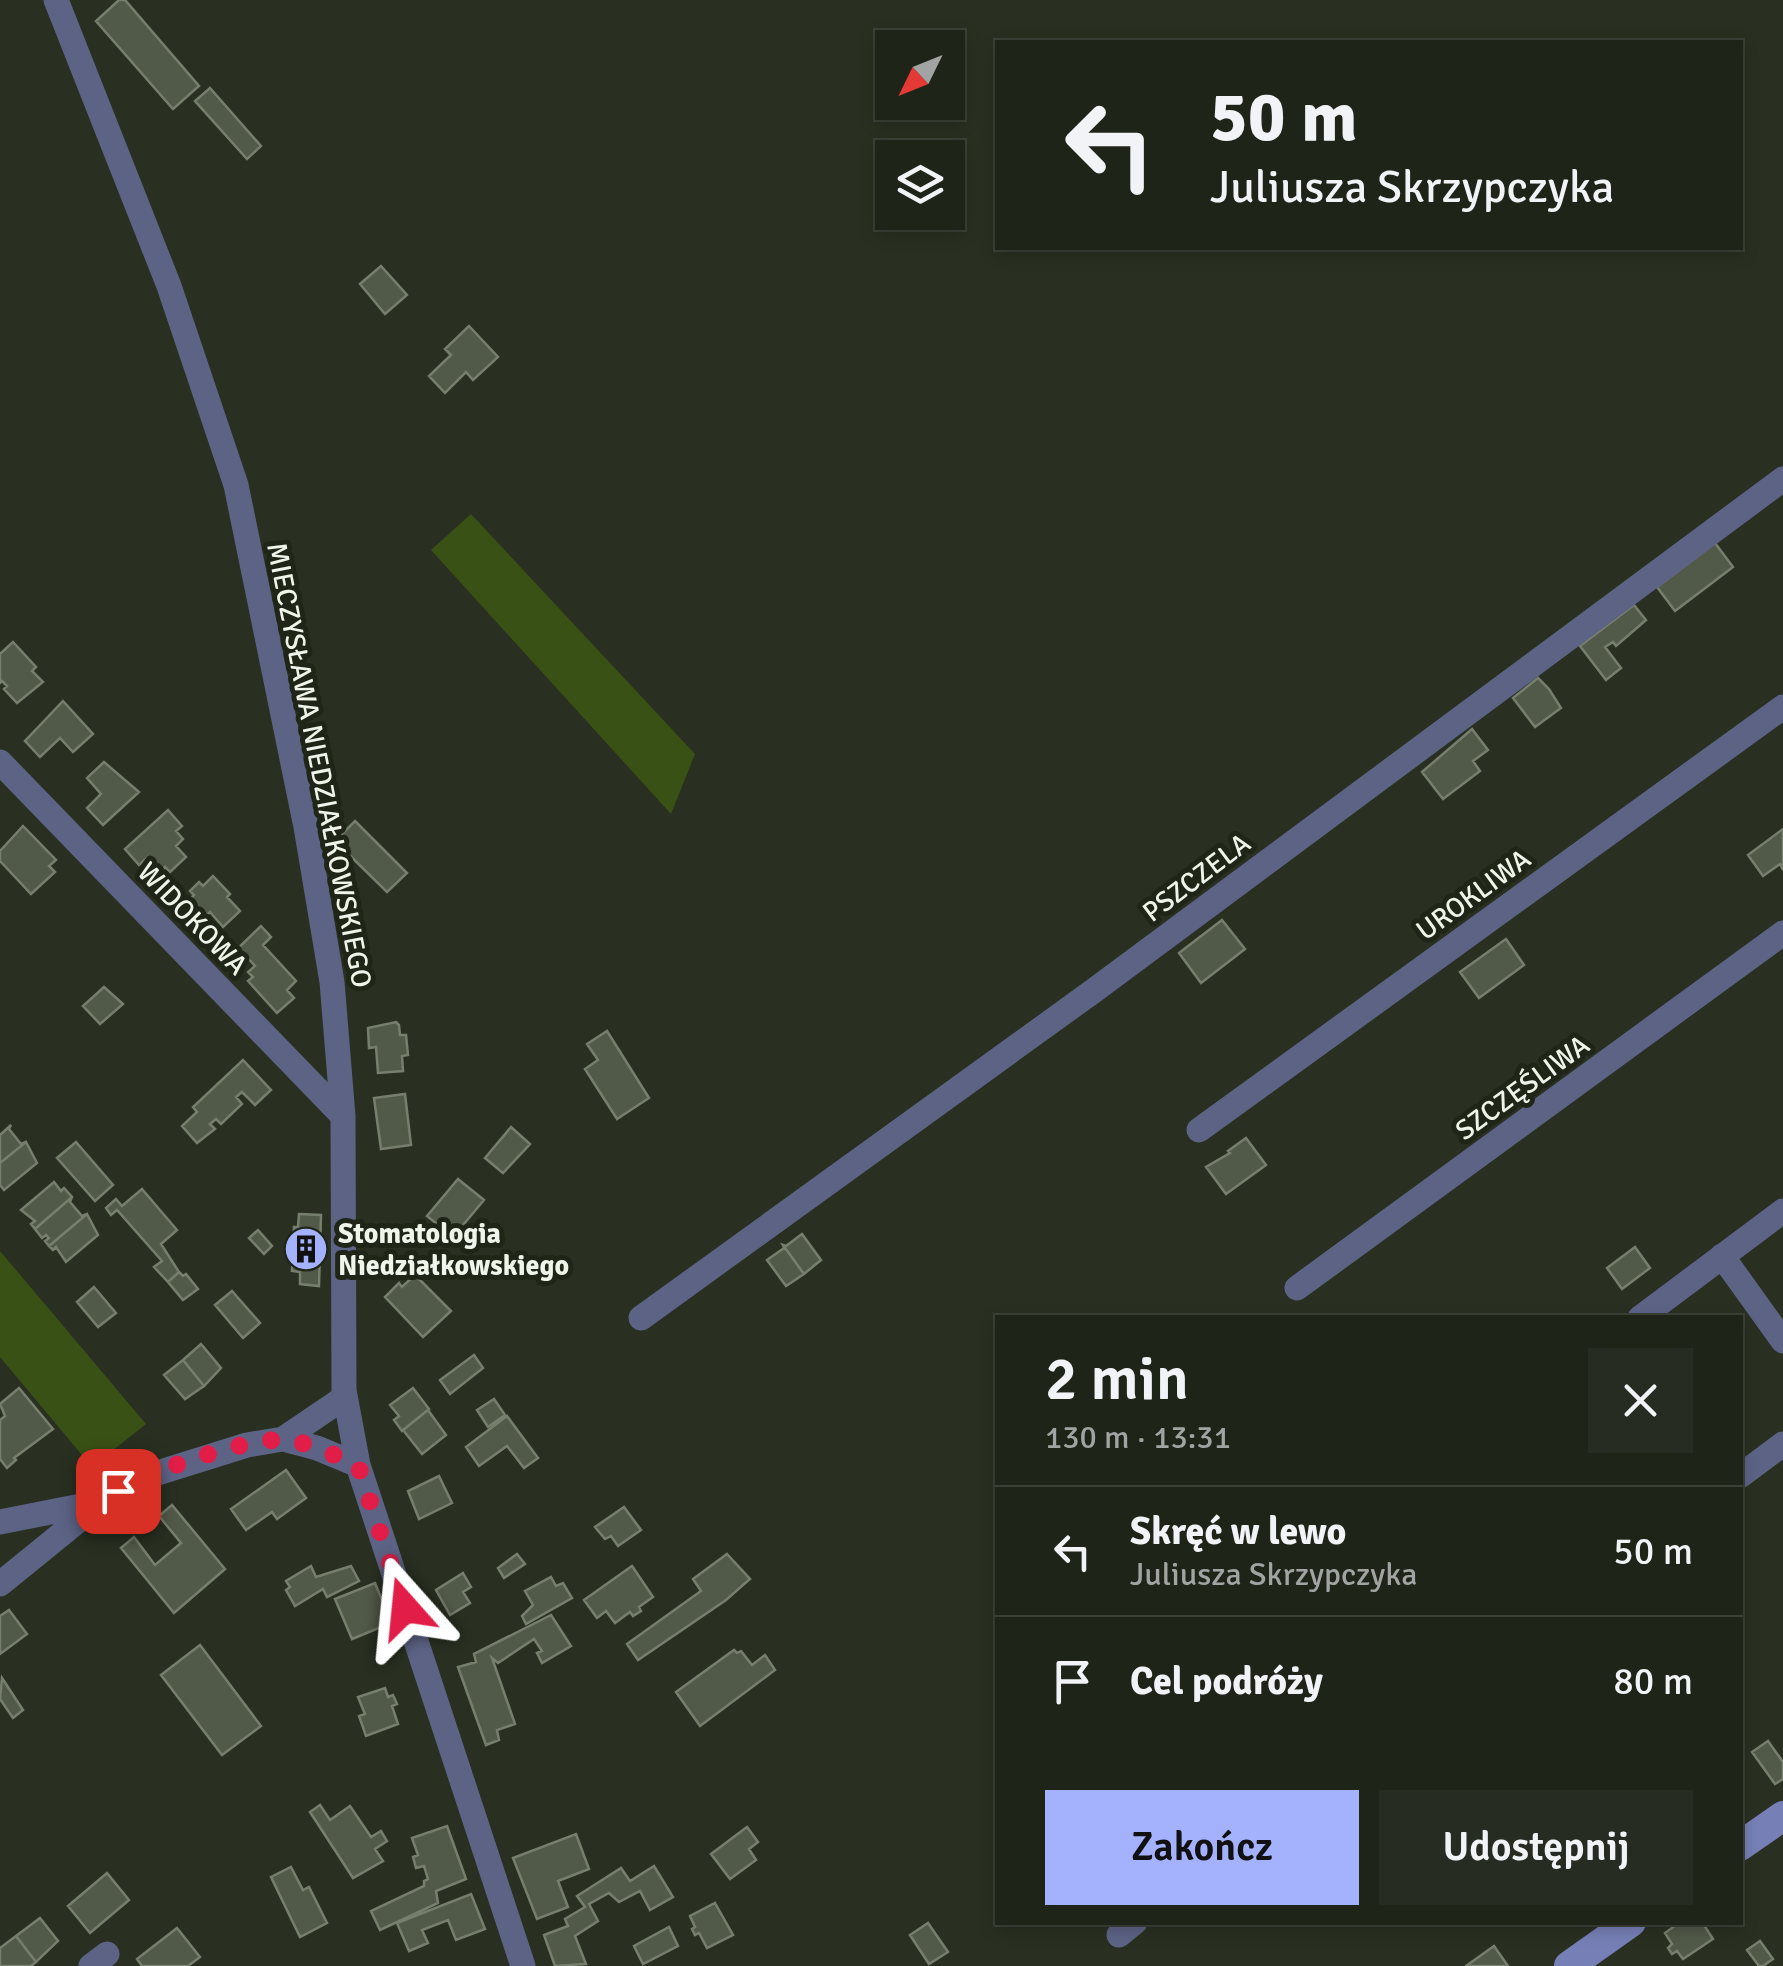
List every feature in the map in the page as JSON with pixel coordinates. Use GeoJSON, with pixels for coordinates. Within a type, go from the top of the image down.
{"type":"FeatureCollection","features":[{"type":"Feature","properties":{"kind":"street","name":"MIECZYSŁAWA NIEDZIAŁKOWSKIEGO"},"geometry":{"type":"LineString","coordinates":[[56,0],[169,286],[236,484],[306,827],[332,982],[343,1116],[346,1238],[342,1346],[345,1396],[358,1465],[523,1966]]}},
{"type":"Feature","properties":{"kind":"street","name":"PSZCZELA"},"geometry":{"type":"LineString","coordinates":[[641,1318],[1092,992],[1783,479]]}},
{"type":"Feature","properties":{"kind":"street","name":"UROKLIWA"},"geometry":{"type":"LineString","coordinates":[[1199,1130],[1783,706]]}},
{"type":"Feature","properties":{"kind":"street","name":"WIDOKOWA"},"geometry":{"type":"LineString","coordinates":[[0,762],[343,1116]]}},
{"type":"Feature","properties":{"kind":"street","name":"SZCZĘŚLIWA"},"geometry":{"type":"LineString","coordinates":[[1297,1288],[1783,933]]}},
{"type":"Feature","properties":{"kind":"street"},"geometry":{"type":"LineString","coordinates":[[1644,1315],[1783,1211]]}},
{"type":"Feature","properties":{"kind":"street"},"geometry":{"type":"LineString","coordinates":[[1722,1256],[1783,1342]]}},
{"type":"Feature","properties":{"kind":"street"},"geometry":{"type":"LineString","coordinates":[[282,1440],[345,1396]]}},
{"type":"Feature","properties":{"kind":"street"},"geometry":{"type":"LineString","coordinates":[[0,1584],[100,1502],[135,1480],[246,1445],[282,1440],[317,1448],[358,1465]]}},
{"type":"Feature","properties":{"kind":"street"},"geometry":{"type":"LineString","coordinates":[[1743,1474],[1783,1444]]}},
{"type":"Feature","properties":{"kind":"street"},"geometry":{"type":"LineString","coordinates":[[0,1522],[100,1502]]}},
{"type":"Feature","properties":{"kind":"street"},"geometry":{"type":"LineString","coordinates":[[1743,1844],[1783,1816]]}},
{"type":"Feature","properties":{"kind":"street"},"geometry":{"type":"LineString","coordinates":[[1568,1966],[1627,1925]]}},
{"type":"Feature","properties":{"kind":"green space"},"geometry":{"type":"Polygon","coordinates":[[[471,514],[695,754],[671,814],[431,550],[471,514]]]}},
{"type":"Feature","properties":{"kind":"green space"},"geometry":{"type":"Polygon","coordinates":[[[0,1251],[146,1424],[92,1467],[0,1357],[0,1251]]]}},
{"type":"Feature","properties":{"kind":"building"},"geometry":{"type":"Polygon","coordinates":[[[119,0],[125,0],[199,86],[173,109],[96,21],[119,0]]]}},
{"type":"Feature","properties":{"kind":"building"},"geometry":{"type":"Polygon","coordinates":[[[210,88],[261,146],[247,159],[195,101],[210,88]]]}},
{"type":"Feature","properties":{"kind":"building"},"geometry":{"type":"Polygon","coordinates":[[[381,266],[407,295],[385,314],[360,284],[381,266]]]}},
{"type":"Feature","properties":{"kind":"building"},"geometry":{"type":"Polygon","coordinates":[[[469,326],[498,357],[473,380],[466,372],[445,393],[429,376],[451,355],[445,349],[469,326]]]}},
{"type":"Feature","properties":{"kind":"building"},"geometry":{"type":"Polygon","coordinates":[[[1715,543],[1733,567],[1675,611],[1657,587],[1715,543]]]}},
{"type":"Feature","properties":{"kind":"building"},"geometry":{"type":"Polygon","coordinates":[[[1634,605],[1646,620],[1616,646],[1613,642],[1605,647],[1621,668],[1606,680],[1580,646],[1634,605]]]}},
{"type":"Feature","properties":{"kind":"building"},"geometry":{"type":"Polygon","coordinates":[[[13,642],[36,667],[32,671],[43,682],[17,703],[4,689],[7,686],[0,683],[0,654],[13,642]]]}},
{"type":"Feature","properties":{"kind":"building"},"geometry":{"type":"Polygon","coordinates":[[[1538,678],[1561,708],[1535,727],[1513,698],[1538,678]]]}},
{"type":"Feature","properties":{"kind":"building"},"geometry":{"type":"Polygon","coordinates":[[[63,701],[93,734],[73,752],[60,738],[40,757],[25,741],[63,701]]]}},
{"type":"Feature","properties":{"kind":"building"},"geometry":{"type":"Polygon","coordinates":[[[1472,729],[1488,750],[1473,761],[1480,771],[1443,799],[1422,772],[1472,729]]]}},
{"type":"Feature","properties":{"kind":"building"},"geometry":{"type":"Polygon","coordinates":[[[104,762],[139,792],[103,825],[87,808],[101,794],[87,778],[104,762]]]}},
{"type":"Feature","properties":{"kind":"building"},"geometry":{"type":"Polygon","coordinates":[[[168,810],[182,826],[176,831],[183,839],[176,846],[186,857],[170,872],[165,867],[159,873],[148,857],[139,865],[125,849],[168,810]]]}},
{"type":"Feature","properties":{"kind":"building"},"geometry":{"type":"Polygon","coordinates":[[[355,821],[407,873],[387,892],[335,841],[355,821]]]}},
{"type":"Feature","properties":{"kind":"building"},"geometry":{"type":"Polygon","coordinates":[[[23,826],[56,860],[49,866],[55,872],[31,894],[0,861],[0,851],[23,826]]]}},
{"type":"Feature","properties":{"kind":"building"},"geometry":{"type":"Polygon","coordinates":[[[1783,829],[1783,870],[1780,864],[1763,876],[1748,855],[1783,829]]]}},
{"type":"Feature","properties":{"kind":"building"},"geometry":{"type":"Polygon","coordinates":[[[213,876],[240,911],[223,927],[210,912],[204,918],[199,913],[195,917],[188,910],[192,906],[188,901],[194,895],[190,891],[213,876]]]}},
{"type":"Feature","properties":{"kind":"building"},"geometry":{"type":"Polygon","coordinates":[[[1222,920],[1245,949],[1201,983],[1179,953],[1222,920]]]}},
{"type":"Feature","properties":{"kind":"building"},"geometry":{"type":"Polygon","coordinates":[[[261,926],[271,937],[263,945],[296,981],[287,990],[294,998],[277,1013],[248,981],[253,977],[248,972],[255,966],[247,957],[236,968],[227,959],[261,926]]]}},
{"type":"Feature","properties":{"kind":"building"},"geometry":{"type":"Polygon","coordinates":[[[1506,939],[1524,965],[1479,998],[1460,972],[1506,939]]]}},
{"type":"Feature","properties":{"kind":"building"},"geometry":{"type":"Polygon","coordinates":[[[104,987],[123,1004],[100,1024],[83,1006],[104,987]]]}},
{"type":"Feature","properties":{"kind":"building"},"geometry":{"type":"Polygon","coordinates":[[[396,1022],[400,1035],[406,1035],[408,1055],[402,1056],[403,1071],[378,1073],[376,1047],[369,1048],[368,1028],[396,1022]]]}},
{"type":"Feature","properties":{"kind":"building"},"geometry":{"type":"Polygon","coordinates":[[[607,1031],[649,1098],[617,1119],[585,1069],[598,1060],[587,1044],[607,1031]]]}},
{"type":"Feature","properties":{"kind":"building"},"geometry":{"type":"Polygon","coordinates":[[[243,1060],[271,1090],[255,1105],[242,1092],[236,1097],[242,1104],[221,1124],[216,1119],[210,1124],[215,1129],[197,1143],[182,1126],[197,1112],[193,1107],[243,1060]]]}},
{"type":"Feature","properties":{"kind":"building"},"geometry":{"type":"Polygon","coordinates":[[[405,1094],[411,1145],[381,1149],[374,1098],[405,1094]]]}},
{"type":"Feature","properties":{"kind":"building"},"geometry":{"type":"Polygon","coordinates":[[[11,1125],[9,1129],[21,1144],[26,1142],[0,1163],[0,1135],[11,1125]]]}},
{"type":"Feature","properties":{"kind":"building"},"geometry":{"type":"Polygon","coordinates":[[[511,1127],[530,1144],[503,1173],[485,1158],[511,1127]]]}},
{"type":"Feature","properties":{"kind":"building"},"geometry":{"type":"Polygon","coordinates":[[[1246,1138],[1266,1165],[1226,1194],[1206,1167],[1246,1138]]]}},
{"type":"Feature","properties":{"kind":"building"},"geometry":{"type":"Polygon","coordinates":[[[26,1142],[37,1163],[4,1190],[0,1185],[0,1163],[26,1142]]]}},
{"type":"Feature","properties":{"kind":"building"},"geometry":{"type":"Polygon","coordinates":[[[76,1142],[113,1185],[95,1201],[57,1158],[76,1142]]]}},
{"type":"Feature","properties":{"kind":"building"},"geometry":{"type":"Polygon","coordinates":[[[458,1179],[484,1200],[453,1237],[427,1216],[458,1179]]]}},
{"type":"Feature","properties":{"kind":"building"},"geometry":{"type":"Polygon","coordinates":[[[54,1182],[72,1197],[35,1229],[31,1224],[35,1221],[21,1210],[54,1182]]]}},
{"type":"Feature","properties":{"kind":"building"},"geometry":{"type":"Polygon","coordinates":[[[142,1189],[177,1230],[161,1244],[179,1272],[168,1282],[154,1267],[162,1261],[117,1210],[111,1215],[106,1208],[116,1199],[122,1206],[142,1189]]]}},
{"type":"Feature","properties":{"kind":"building"},"geometry":{"type":"Polygon","coordinates":[[[72,1197],[70,1202],[82,1216],[87,1214],[49,1246],[45,1241],[49,1238],[42,1238],[35,1229],[72,1197]]]}},
{"type":"Feature","properties":{"kind":"building"},"geometry":{"type":"Polygon","coordinates":[[[87,1214],[98,1235],[66,1262],[56,1247],[53,1250],[49,1246],[87,1214]]]}},
{"type":"Feature","properties":{"kind":"building","name":"Stomatologia Niedziałkowskiego"},"geometry":{"type":"Polygon","coordinates":[[[299,1214],[321,1215],[319,1286],[300,1284],[300,1272],[292,1271],[294,1227],[298,1227],[299,1214]]]}},
{"type":"Feature","properties":{"kind":"building"},"geometry":{"type":"Polygon","coordinates":[[[258,1230],[272,1246],[264,1254],[249,1238],[258,1230]]]}},
{"type":"Feature","properties":{"kind":"building"},"geometry":{"type":"Polygon","coordinates":[[[802,1234],[821,1260],[804,1274],[783,1245],[802,1234]]]}},
{"type":"Feature","properties":{"kind":"building"},"geometry":{"type":"Polygon","coordinates":[[[783,1245],[804,1274],[786,1286],[767,1260],[783,1245]]]}},
{"type":"Feature","properties":{"kind":"building"},"geometry":{"type":"Polygon","coordinates":[[[1635,1247],[1650,1268],[1622,1289],[1607,1268],[1635,1247]]]}},
{"type":"Feature","properties":{"kind":"building"},"geometry":{"type":"Polygon","coordinates":[[[179,1272],[186,1274],[198,1289],[183,1300],[168,1282],[179,1272]]]}},
{"type":"Feature","properties":{"kind":"building"},"geometry":{"type":"Polygon","coordinates":[[[415,1275],[451,1311],[423,1337],[385,1297],[399,1283],[402,1287],[415,1275]]]}},
{"type":"Feature","properties":{"kind":"building"},"geometry":{"type":"Polygon","coordinates":[[[94,1287],[116,1313],[98,1327],[77,1302],[94,1287]]]}},
{"type":"Feature","properties":{"kind":"building"},"geometry":{"type":"Polygon","coordinates":[[[232,1291],[260,1323],[243,1338],[215,1305],[232,1291]]]}},
{"type":"Feature","properties":{"kind":"building"},"geometry":{"type":"Polygon","coordinates":[[[201,1344],[221,1368],[204,1386],[183,1360],[201,1344]]]}},
{"type":"Feature","properties":{"kind":"building"},"geometry":{"type":"Polygon","coordinates":[[[474,1355],[483,1368],[450,1394],[440,1380],[474,1355]]]}},
{"type":"Feature","properties":{"kind":"building"},"geometry":{"type":"Polygon","coordinates":[[[183,1360],[204,1386],[185,1399],[164,1375],[183,1360]]]}},
{"type":"Feature","properties":{"kind":"building"},"geometry":{"type":"Polygon","coordinates":[[[19,1388],[53,1429],[14,1458],[7,1468],[0,1459],[0,1420],[5,1416],[0,1404],[19,1388]]]}},
{"type":"Feature","properties":{"kind":"building"},"geometry":{"type":"Polygon","coordinates":[[[413,1388],[429,1409],[402,1431],[394,1420],[399,1416],[390,1405],[413,1388]]]}},
{"type":"Feature","properties":{"kind":"building"},"geometry":{"type":"Polygon","coordinates":[[[494,1399],[505,1415],[488,1427],[477,1410],[494,1399]]]}},
{"type":"Feature","properties":{"kind":"building"},"geometry":{"type":"Polygon","coordinates":[[[428,1410],[446,1435],[422,1454],[403,1430],[428,1410]]]}},
{"type":"Feature","properties":{"kind":"building"},"geometry":{"type":"Polygon","coordinates":[[[507,1416],[538,1458],[524,1468],[507,1446],[479,1466],[466,1447],[507,1416]]]}},
{"type":"Feature","properties":{"kind":"building"},"geometry":{"type":"Polygon","coordinates":[[[286,1470],[306,1498],[277,1519],[272,1512],[246,1530],[231,1509],[286,1470]]]}},
{"type":"Feature","properties":{"kind":"building"},"geometry":{"type":"Polygon","coordinates":[[[439,1476],[452,1503],[419,1519],[408,1491],[439,1476]]]}},
{"type":"Feature","properties":{"kind":"building"},"geometry":{"type":"Polygon","coordinates":[[[172,1505],[225,1569],[174,1613],[121,1548],[134,1537],[155,1565],[181,1543],[159,1516],[172,1505]]]}},
{"type":"Feature","properties":{"kind":"building"},"geometry":{"type":"Polygon","coordinates":[[[624,1507],[641,1530],[618,1546],[611,1536],[605,1539],[595,1527],[624,1507]]]}},
{"type":"Feature","properties":{"kind":"building"},"geometry":{"type":"Polygon","coordinates":[[[517,1554],[525,1564],[504,1578],[498,1568],[517,1554]]]}},
{"type":"Feature","properties":{"kind":"building"},"geometry":{"type":"Polygon","coordinates":[[[727,1554],[750,1579],[638,1660],[627,1644],[701,1591],[693,1579],[727,1554]]]}},
{"type":"Feature","properties":{"kind":"building"},"geometry":{"type":"Polygon","coordinates":[[[311,1566],[316,1577],[351,1566],[359,1581],[327,1597],[323,1589],[295,1606],[286,1590],[290,1587],[286,1581],[311,1566]]]}},
{"type":"Feature","properties":{"kind":"building"},"geometry":{"type":"Polygon","coordinates":[[[632,1566],[653,1597],[639,1607],[641,1611],[633,1616],[630,1612],[615,1623],[606,1611],[597,1618],[584,1600],[632,1566]]]}},
{"type":"Feature","properties":{"kind":"building"},"geometry":{"type":"Polygon","coordinates":[[[463,1573],[471,1587],[463,1592],[470,1603],[450,1615],[436,1590],[463,1573]]]}},
{"type":"Feature","properties":{"kind":"building"},"geometry":{"type":"Polygon","coordinates":[[[551,1577],[556,1586],[563,1583],[572,1598],[526,1624],[522,1616],[533,1605],[525,1591],[551,1577]]]}},
{"type":"Feature","properties":{"kind":"building"},"geometry":{"type":"Polygon","coordinates":[[[375,1583],[388,1605],[384,1607],[391,1623],[352,1639],[335,1599],[375,1583]]]}},
{"type":"Feature","properties":{"kind":"building"},"geometry":{"type":"Polygon","coordinates":[[[9,1610],[27,1634],[0,1654],[0,1616],[9,1610]]]}},
{"type":"Feature","properties":{"kind":"building"},"geometry":{"type":"Polygon","coordinates":[[[551,1615],[571,1646],[542,1663],[537,1653],[542,1651],[534,1639],[498,1663],[492,1658],[515,1724],[497,1730],[499,1740],[486,1745],[458,1667],[476,1662],[474,1654],[551,1615]]]}},
{"type":"Feature","properties":{"kind":"building"},"geometry":{"type":"Polygon","coordinates":[[[200,1645],[261,1726],[222,1755],[161,1675],[200,1645]]]}},
{"type":"Feature","properties":{"kind":"building"},"geometry":{"type":"Polygon","coordinates":[[[734,1650],[741,1651],[752,1665],[765,1655],[775,1670],[700,1726],[676,1692],[734,1650]]]}},
{"type":"Feature","properties":{"kind":"building"},"geometry":{"type":"Polygon","coordinates":[[[2,1678],[23,1710],[13,1718],[0,1699],[2,1678]]]}},
{"type":"Feature","properties":{"kind":"building"},"geometry":{"type":"Polygon","coordinates":[[[385,1688],[397,1704],[392,1706],[398,1724],[366,1736],[359,1716],[365,1714],[358,1697],[385,1688]]]}},
{"type":"Feature","properties":{"kind":"building"},"geometry":{"type":"Polygon","coordinates":[[[1768,1741],[1783,1762],[1783,1779],[1775,1784],[1752,1752],[1768,1741]]]}},
{"type":"Feature","properties":{"kind":"building"},"geometry":{"type":"Polygon","coordinates":[[[320,1805],[330,1820],[350,1806],[371,1837],[381,1831],[387,1841],[375,1849],[383,1861],[353,1878],[310,1812],[320,1805]]]}},
{"type":"Feature","properties":{"kind":"building"},"geometry":{"type":"Polygon","coordinates":[[[447,1826],[466,1879],[436,1891],[438,1903],[380,1930],[371,1911],[424,1886],[428,1879],[424,1866],[416,1868],[413,1857],[418,1855],[412,1838],[447,1826]]]}},
{"type":"Feature","properties":{"kind":"building"},"geometry":{"type":"Polygon","coordinates":[[[747,1827],[758,1842],[749,1849],[756,1860],[730,1879],[711,1854],[747,1827]]]}},
{"type":"Feature","properties":{"kind":"building"},"geometry":{"type":"Polygon","coordinates":[[[576,1834],[589,1869],[558,1881],[568,1907],[537,1919],[513,1858],[576,1834]]]}},
{"type":"Feature","properties":{"kind":"building"},"geometry":{"type":"Polygon","coordinates":[[[654,1866],[673,1897],[650,1910],[640,1891],[619,1902],[609,1893],[589,1904],[598,1921],[575,1936],[586,1964],[555,1966],[544,1935],[568,1926],[565,1919],[585,1907],[577,1896],[621,1868],[630,1881],[654,1866]]]}},
{"type":"Feature","properties":{"kind":"building"},"geometry":{"type":"Polygon","coordinates":[[[291,1867],[303,1890],[309,1887],[327,1923],[300,1937],[271,1877],[291,1867]]]}},
{"type":"Feature","properties":{"kind":"building"},"geometry":{"type":"Polygon","coordinates":[[[107,1873],[129,1900],[90,1933],[68,1906],[107,1873]]]}},
{"type":"Feature","properties":{"kind":"building"},"geometry":{"type":"Polygon","coordinates":[[[471,1894],[485,1929],[456,1940],[448,1920],[422,1930],[428,1943],[409,1951],[397,1923],[471,1894]]]}},
{"type":"Feature","properties":{"kind":"building"},"geometry":{"type":"Polygon","coordinates":[[[715,1903],[733,1935],[707,1948],[699,1933],[695,1935],[690,1916],[715,1903]]]}},
{"type":"Feature","properties":{"kind":"building"},"geometry":{"type":"Polygon","coordinates":[[[40,1918],[58,1941],[36,1962],[16,1936],[40,1918]]]}},
{"type":"Feature","properties":{"kind":"building"},"geometry":{"type":"Polygon","coordinates":[[[928,1923],[948,1952],[929,1964],[910,1935],[928,1923]]]}},
{"type":"Feature","properties":{"kind":"building"},"geometry":{"type":"Polygon","coordinates":[[[1676,1925],[1704,1925],[1713,1939],[1683,1959],[1677,1951],[1672,1954],[1668,1948],[1672,1944],[1665,1933],[1676,1925]]]}},
{"type":"Feature","properties":{"kind":"building"},"geometry":{"type":"Polygon","coordinates":[[[669,1927],[678,1946],[643,1964],[634,1946],[669,1927]]]}},
{"type":"Feature","properties":{"kind":"building"},"geometry":{"type":"Polygon","coordinates":[[[177,1928],[200,1957],[188,1966],[142,1966],[137,1959],[177,1928]]]}},
{"type":"Feature","properties":{"kind":"building"},"geometry":{"type":"Polygon","coordinates":[[[16,1936],[36,1962],[31,1966],[0,1966],[0,1948],[16,1936]]]}},
{"type":"Feature","properties":{"kind":"building"},"geometry":{"type":"Polygon","coordinates":[[[1760,1941],[1773,1959],[1763,1966],[1747,1950],[1760,1941]]]}},
{"type":"Feature","properties":{"kind":"building"},"geometry":{"type":"Polygon","coordinates":[[[1494,1946],[1508,1966],[1466,1966],[1494,1946]]]}},
{"type":"Feature","properties":{"kind":"place","name":"Stomatologia Niedziałkowskiego"},"geometry":{"type":"Point","coordinates":[306,1249]}},
{"type":"Feature","properties":{"kind":"route"},"geometry":{"type":"LineString","coordinates":[[118,1491],[135,1480],[246,1445],[282,1440],[317,1448],[358,1465],[405,1608]]}}]}
